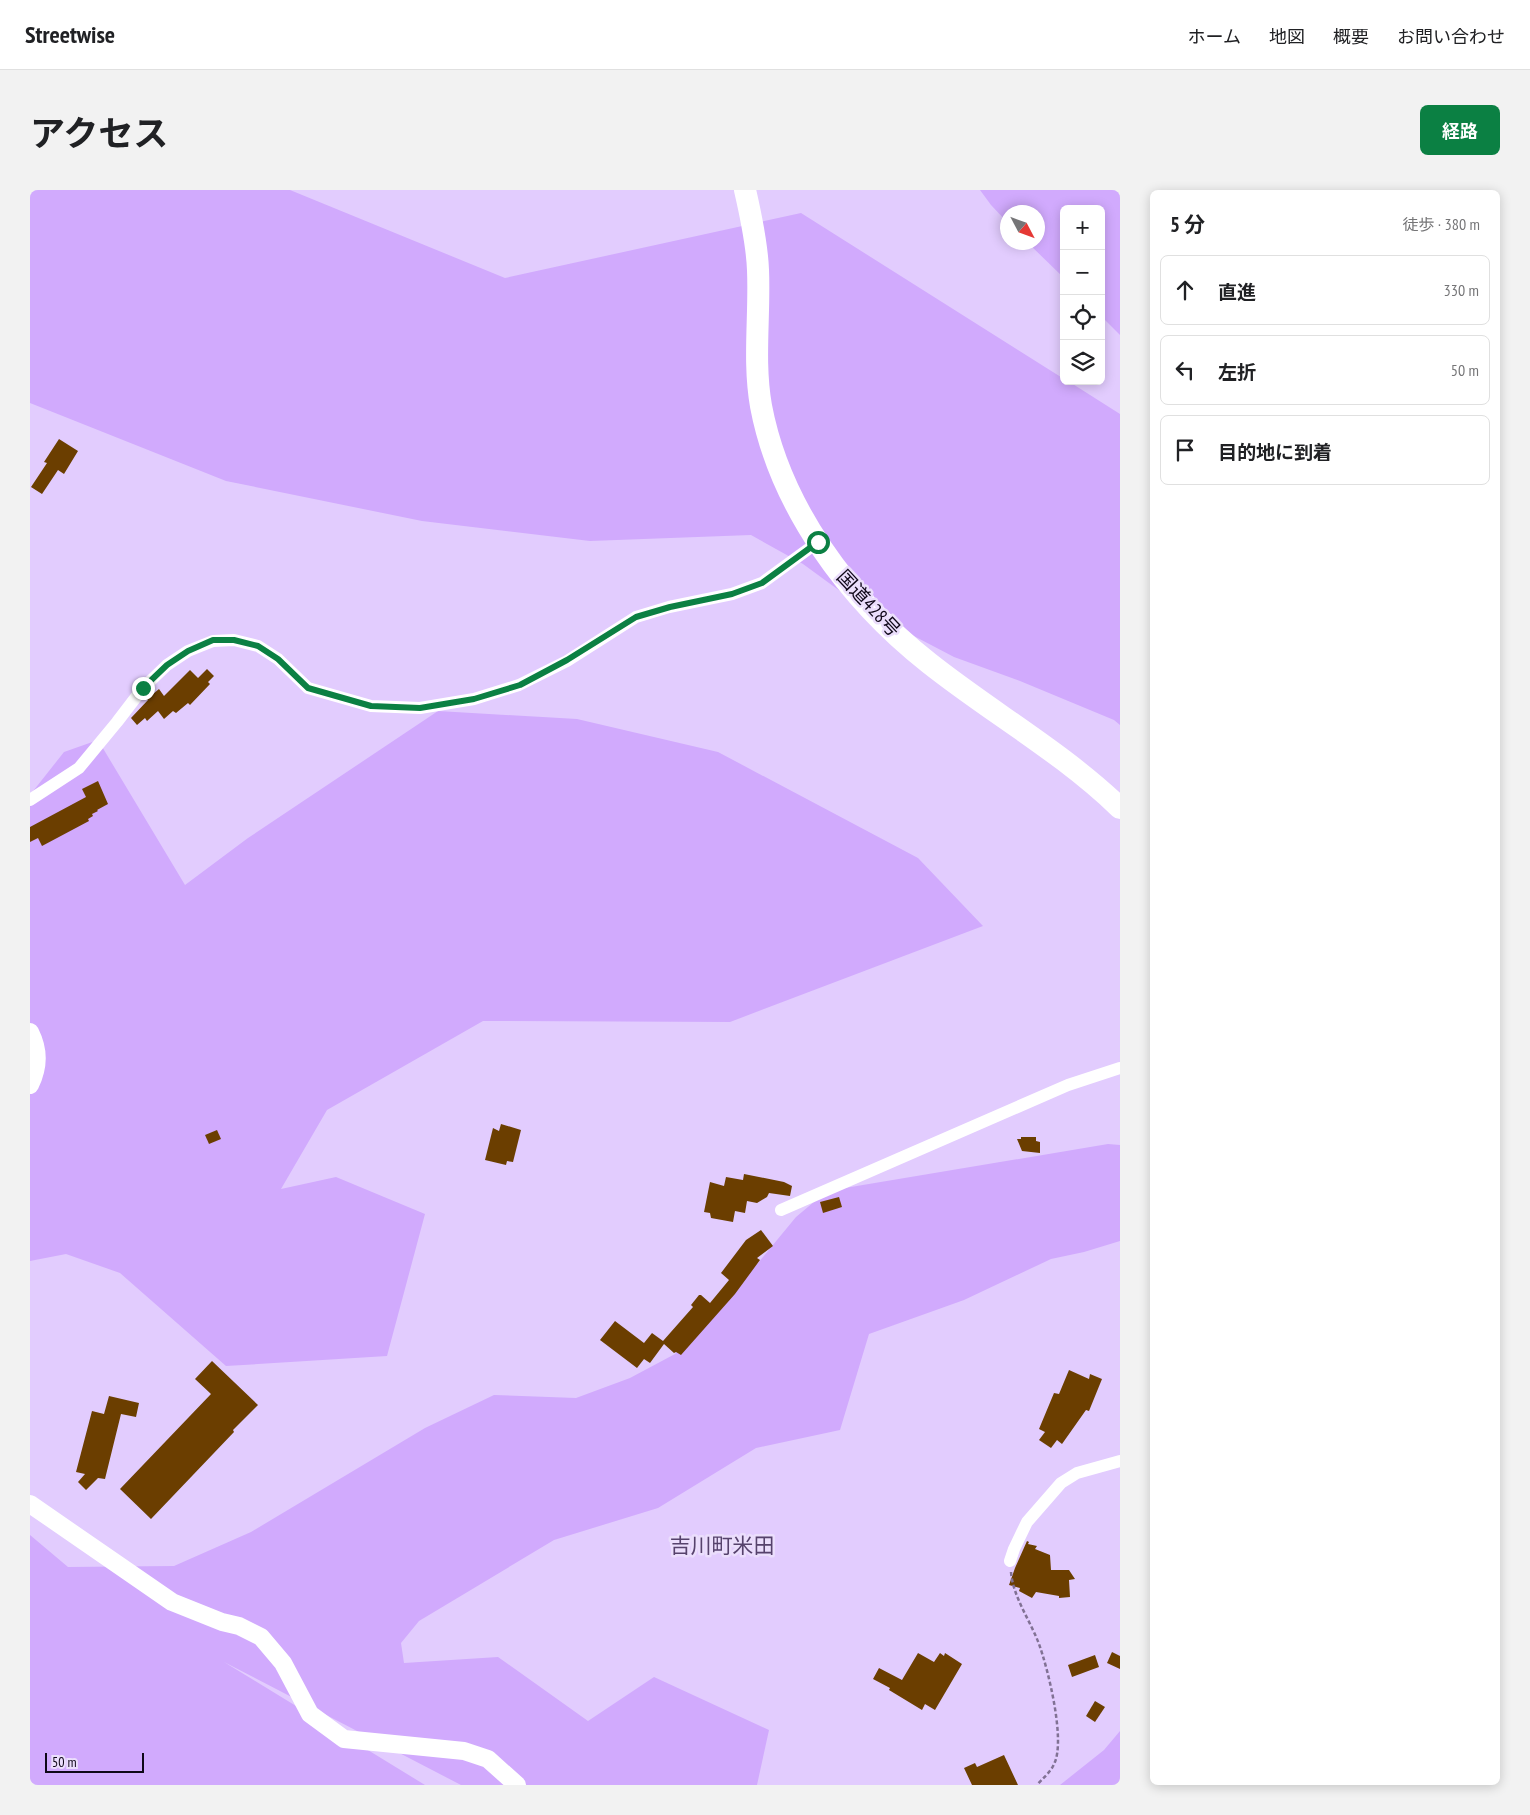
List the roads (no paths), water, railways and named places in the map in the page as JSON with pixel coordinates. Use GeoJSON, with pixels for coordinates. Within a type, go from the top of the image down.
{"type":"FeatureCollection","features":[{"type":"Feature","properties":{"kind":"highway","name":"国道428号"},"geometry":{"type":"LineString","coordinates":[[745,190],[752,220],[758,270],[758,365],[761,404],[771,445],[789,494],[818,542],[837,569],[866,604],[929,662],[1074,768],[1120,808]]}},
{"type":"Feature","properties":{"kind":"street"},"geometry":{"type":"LineString","coordinates":[[30,800],[79,768],[143,688],[167,665],[188,651],[213,640],[234,640],[258,646],[278,659],[308,688],[371,706],[420,708],[474,699],[520,685],[567,660],[636,617],[670,607],[732,594],[762,583],[818,542]]}},
{"type":"Feature","properties":{"kind":"street"},"geometry":{"type":"LineString","coordinates":[[30,1032],[36,1044],[38,1061],[34,1078],[30,1085]]}},
{"type":"Feature","properties":{"kind":"street"},"geometry":{"type":"LineString","coordinates":[[781,1210],[1068,1085],[1120,1068]]}},
{"type":"Feature","properties":{"kind":"street"},"geometry":{"type":"LineString","coordinates":[[1010,1561],[1027,1522],[1061,1483],[1076,1473],[1120,1461]]}},
{"type":"Feature","properties":{"kind":"street"},"geometry":{"type":"LineString","coordinates":[[30,1504],[172,1602],[222,1622],[239,1626],[261,1637],[283,1663],[310,1714],[344,1739],[464,1751],[488,1759],[517,1785]]}},
{"type":"Feature","properties":{"kind":"district","name":"吉川町米田"},"geometry":{"type":"Point","coordinates":[722,1545]}}]}
